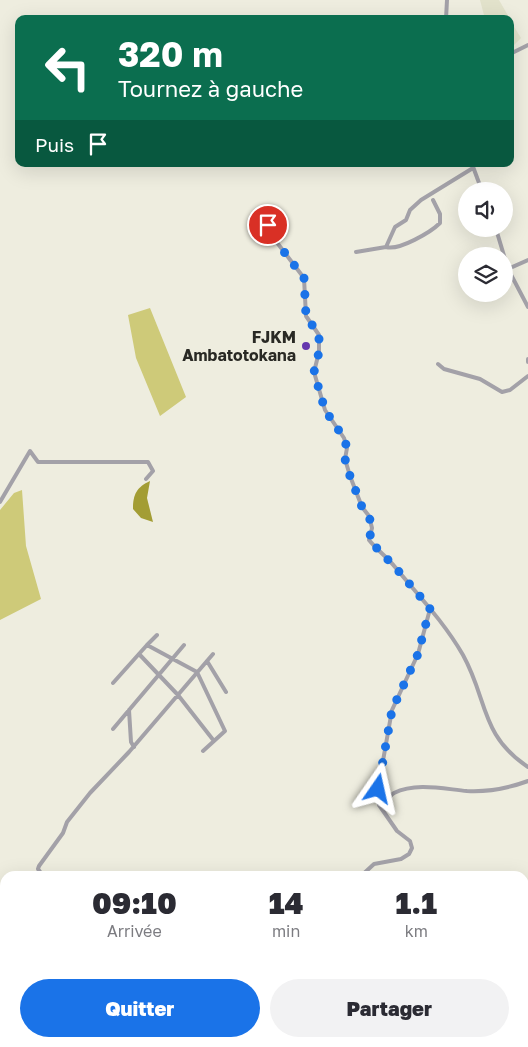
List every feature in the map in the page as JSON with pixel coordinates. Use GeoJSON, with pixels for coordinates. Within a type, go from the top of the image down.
{"type":"FeatureCollection","features":[{"type":"Feature","properties":{"kind":"street"},"geometry":{"type":"LineString","coordinates":[[446,15],[447,0]]}},
{"type":"Feature","properties":{"kind":"street"},"geometry":{"type":"LineString","coordinates":[[514,52],[528,45]]}},
{"type":"Feature","properties":{"kind":"street"},"geometry":{"type":"LineString","coordinates":[[386,247],[395,227],[406,220],[410,210],[421,200],[470,167]]}},
{"type":"Feature","properties":{"kind":"street"},"geometry":{"type":"LineString","coordinates":[[472,167],[478,182]]}},
{"type":"Feature","properties":{"kind":"street"},"geometry":{"type":"LineString","coordinates":[[356,252],[386,247],[392,249],[431,232],[440,223],[440,214],[433,200]]}},
{"type":"Feature","properties":{"kind":"street"},"geometry":{"type":"LineString","coordinates":[[268,225],[272,236],[304,278],[306,316],[319,335],[319,352],[314,372],[325,410],[344,438],[347,448],[345,459],[350,476],[362,507],[369,516],[372,528],[369,540],[430,608],[462,654],[490,728],[504,748],[528,767]]}},
{"type":"Feature","properties":{"kind":"street"},"geometry":{"type":"LineString","coordinates":[[513,267],[528,260]]}},
{"type":"Feature","properties":{"kind":"street"},"geometry":{"type":"LineString","coordinates":[[513,278],[528,307]]}},
{"type":"Feature","properties":{"kind":"street"},"geometry":{"type":"LineString","coordinates":[[438,364],[444,369],[480,379],[502,392],[510,390],[528,376]]}},
{"type":"Feature","properties":{"kind":"street"},"geometry":{"type":"LineString","coordinates":[[0,502],[30,451],[38,462],[148,462],[153,471],[146,479]]}},
{"type":"Feature","properties":{"kind":"street"},"geometry":{"type":"LineString","coordinates":[[366,871],[374,864],[401,859],[409,854],[412,848],[410,841],[397,831],[381,808],[378,789],[392,710],[418,654],[430,608]]}},
{"type":"Feature","properties":{"kind":"street"},"geometry":{"type":"LineString","coordinates":[[113,683],[157,635]]}},
{"type":"Feature","properties":{"kind":"street"},"geometry":{"type":"LineString","coordinates":[[147,645],[173,657],[197,672],[225,731],[203,751]]}},
{"type":"Feature","properties":{"kind":"street"},"geometry":{"type":"LineString","coordinates":[[113,729],[184,645]]}},
{"type":"Feature","properties":{"kind":"street"},"geometry":{"type":"LineString","coordinates":[[139,654],[178,695],[214,741]]}},
{"type":"Feature","properties":{"kind":"street"},"geometry":{"type":"LineString","coordinates":[[39,871],[39,866],[63,833],[67,822],[108,772],[134,747],[213,654]]}},
{"type":"Feature","properties":{"kind":"street"},"geometry":{"type":"LineString","coordinates":[[206,661],[226,692]]}},
{"type":"Feature","properties":{"kind":"street"},"geometry":{"type":"LineString","coordinates":[[129,710],[130,734],[134,747]]}},
{"type":"Feature","properties":{"kind":"street"},"geometry":{"type":"LineString","coordinates":[[381,808],[392,794],[402,791],[434,787],[468,791],[497,789],[528,781]]}},
{"type":"Feature","properties":{"kind":"shaded area"},"geometry":{"type":"Polygon","coordinates":[[[480,0],[499,0],[508,15],[484,15],[480,0]]]}},
{"type":"Feature","properties":{"kind":"shaded area"},"geometry":{"type":"Polygon","coordinates":[[[514,27],[521,38],[514,45],[514,27]]]}},
{"type":"Feature","properties":{"kind":"shaded area"},"geometry":{"type":"Polygon","coordinates":[[[150,308],[186,397],[160,416],[136,358],[128,315],[150,308]]]}},
{"type":"Feature","properties":{"kind":"shaded area"},"geometry":{"type":"Polygon","coordinates":[[[150,481],[147,498],[153,522],[141,518],[133,509],[137,492],[150,481]]]}},
{"type":"Feature","properties":{"kind":"shaded area"},"geometry":{"type":"Polygon","coordinates":[[[22,490],[26,546],[41,599],[0,620],[0,510],[14,493],[22,490]]]}},
{"type":"Feature","properties":{"kind":"place","name":"FJKM Ambatotokana"},"geometry":{"type":"Point","coordinates":[306,346]}},
{"type":"Feature","properties":{"kind":"route"},"geometry":{"type":"LineString","coordinates":[[268,225],[272,236],[290,257],[304,278],[306,316],[319,335],[319,352],[314,372],[325,410],[344,438],[347,448],[345,459],[350,476],[362,507],[369,516],[372,528],[369,540],[395,567],[404,580],[416,590],[430,608],[418,654],[392,710],[390,730],[378,789]]}}]}
